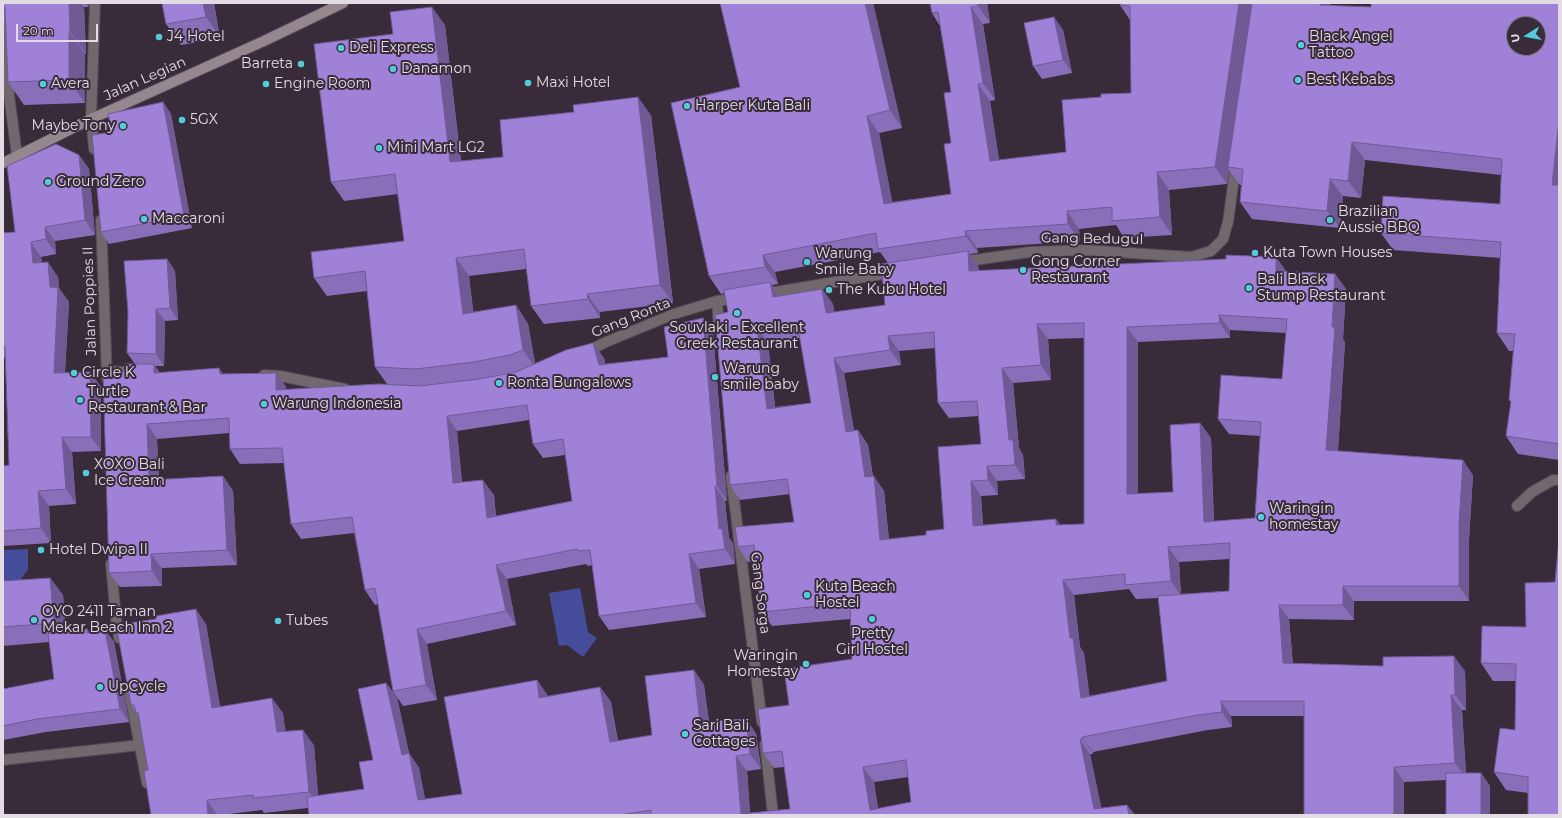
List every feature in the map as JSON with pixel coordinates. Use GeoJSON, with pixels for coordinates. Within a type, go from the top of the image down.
{"type":"FeatureCollection","features":[{"type":"Feature","properties":{"kind":"main road","name":"Jalan Legian"},"geometry":{"type":"LineString","coordinates":[[3,163],[91,119],[264,41],[343,3]]}},
{"type":"Feature","properties":{"kind":"street"},"geometry":{"type":"LineString","coordinates":[[95,3],[91,119],[95,158]]}},
{"type":"Feature","properties":{"kind":"street"},"geometry":{"type":"LineString","coordinates":[[3,8],[6,95],[17,156]]}},
{"type":"Feature","properties":{"kind":"street","name":"Gang Bedugul"},"geometry":{"type":"LineString","coordinates":[[952,263],[1030,252],[1085,250],[1191,257],[1211,251],[1223,240],[1228,222],[1238,152]]}},
{"type":"Feature","properties":{"kind":"street","name":"Jalan Poppies II"},"geometry":{"type":"LineString","coordinates":[[100,206],[107,387]]}},
{"type":"Feature","properties":{"kind":"street"},"geometry":{"type":"LineString","coordinates":[[720,341],[717,301],[907,270]]}},
{"type":"Feature","properties":{"kind":"street","name":"Gang Ronta"},"geometry":{"type":"LineString","coordinates":[[574,358],[606,342],[674,314],[717,301]]}},
{"type":"Feature","properties":{"kind":"street"},"geometry":{"type":"LineString","coordinates":[[107,372],[137,372]]}},
{"type":"Feature","properties":{"kind":"street"},"geometry":{"type":"LineString","coordinates":[[257,375],[280,376],[343,389],[358,390]]}},
{"type":"Feature","properties":{"kind":"street","name":"Gang Sorga"},"geometry":{"type":"LineString","coordinates":[[730,469],[773,815]]}},
{"type":"Feature","properties":{"kind":"street"},"geometry":{"type":"LineString","coordinates":[[1517,506],[1532,492],[1553,480],[1559,480]]}},
{"type":"Feature","properties":{"kind":"street"},"geometry":{"type":"LineString","coordinates":[[110,556],[116,619],[122,648]]}},
{"type":"Feature","properties":{"kind":"street"},"geometry":{"type":"LineString","coordinates":[[128,685],[149,792]]}},
{"type":"Feature","properties":{"kind":"street"},"geometry":{"type":"LineString","coordinates":[[3,760],[140,745]]}},
{"type":"Feature","properties":{"kind":"water"},"geometry":{"type":"Polygon","coordinates":[[[28,549],[28,570],[18,583],[3,584],[3,550],[28,549]]]}},
{"type":"Feature","properties":{"kind":"water"},"geometry":{"type":"Polygon","coordinates":[[[580,588],[588,632],[597,638],[583,657],[567,645],[559,646],[549,593],[580,588]]]}},
{"type":"Feature","properties":{"kind":"building"},"geometry":{"type":"Polygon","coordinates":[[[3,3],[69,3],[69,80],[8,82],[5,7],[3,7],[3,3]]]}},
{"type":"Feature","properties":{"kind":"building"},"geometry":{"type":"Polygon","coordinates":[[[162,3],[203,3],[206,17],[166,24],[162,3]]]}},
{"type":"Feature","properties":{"kind":"building"},"geometry":{"type":"Polygon","coordinates":[[[720,3],[865,3],[890,110],[867,116],[884,204],[951,194],[944,144],[951,143],[944,93],[951,92],[938,12],[932,13],[930,3],[978,3],[978,6],[971,7],[983,83],[978,84],[990,161],[1066,152],[1062,100],[1101,97],[1101,94],[1131,93],[1130,6],[1120,5],[1120,3],[1239,3],[1215,167],[1157,172],[1160,217],[1112,221],[1112,207],[1067,211],[1068,224],[965,231],[966,236],[878,249],[876,233],[763,255],[765,267],[709,276],[671,103],[740,87],[720,3]]]}},
{"type":"Feature","properties":{"kind":"building"},"geometry":{"type":"Polygon","coordinates":[[[1252,3],[1320,3],[1320,5],[1371,7],[1371,3],[1559,3],[1559,120],[1552,185],[1559,185],[1559,444],[1506,436],[1511,401],[1509,400],[1515,334],[1497,333],[1501,242],[1381,233],[1383,196],[1500,204],[1502,159],[1352,142],[1348,181],[1330,179],[1327,211],[1240,202],[1243,169],[1228,167],[1252,3]]]}},
{"type":"Feature","properties":{"kind":"building"},"geometry":{"type":"Polygon","coordinates":[[[432,7],[450,162],[503,157],[500,120],[574,112],[573,105],[638,97],[660,285],[587,294],[588,299],[531,306],[524,249],[456,258],[463,314],[516,305],[523,350],[510,355],[474,362],[416,369],[375,367],[365,271],[314,278],[311,252],[404,241],[395,174],[331,182],[314,44],[393,34],[390,12],[432,7]]]}},
{"type":"Feature","properties":{"kind":"building"},"geometry":{"type":"Polygon","coordinates":[[[1054,17],[1063,60],[1033,66],[1024,23],[1054,17]]]}},
{"type":"Feature","properties":{"kind":"building"},"geometry":{"type":"Polygon","coordinates":[[[163,102],[184,216],[101,232],[92,135],[112,132],[108,114],[163,102]]]}},
{"type":"Feature","properties":{"kind":"building"},"geometry":{"type":"Polygon","coordinates":[[[56,144],[79,155],[85,220],[45,227],[46,239],[31,242],[33,263],[48,262],[50,287],[58,288],[54,373],[90,372],[91,437],[62,437],[66,489],[38,491],[41,528],[3,531],[3,466],[9,465],[5,346],[3,346],[3,233],[15,232],[7,166],[56,144]]]}},
{"type":"Feature","properties":{"kind":"building"},"geometry":{"type":"Polygon","coordinates":[[[968,251],[969,271],[1226,259],[1226,255],[1276,257],[1276,271],[1335,274],[1332,327],[1335,327],[1326,450],[1463,460],[1459,525],[1459,586],[1343,586],[1343,605],[1279,605],[1283,663],[1383,666],[1383,657],[1454,656],[1455,695],[1451,695],[1455,763],[1394,767],[1394,815],[1304,815],[1304,701],[1221,701],[1222,712],[1198,715],[1082,737],[1083,739],[1080,739],[1094,809],[1127,805],[1129,815],[651,815],[651,810],[620,815],[309,815],[307,797],[364,789],[359,762],[373,760],[358,689],[386,683],[402,755],[409,753],[418,800],[462,794],[444,697],[537,680],[539,698],[600,687],[610,742],[652,735],[645,676],[694,670],[700,722],[746,719],[750,754],[736,756],[741,814],[790,809],[782,751],[763,753],[758,709],[789,705],[784,669],[852,659],[850,603],[761,612],[754,545],[738,547],[735,527],[794,522],[787,479],[730,485],[715,315],[728,312],[724,290],[770,282],[773,297],[822,289],[826,313],[885,305],[881,264],[968,251]],[[1219,315],[1220,323],[1127,327],[1127,494],[1173,492],[1170,425],[1200,423],[1204,522],[1255,518],[1261,422],[1218,419],[1221,375],[1282,379],[1287,319],[1219,315]],[[797,322],[757,328],[767,409],[811,403],[797,322]],[[1084,323],[1037,324],[1041,365],[1002,368],[1009,440],[1013,440],[1015,465],[987,466],[988,480],[971,481],[973,526],[1056,519],[1056,525],[1084,524],[1084,323]],[[934,332],[888,336],[890,350],[834,358],[846,432],[858,430],[865,477],[874,476],[880,540],[926,535],[926,531],[944,529],[938,447],[981,444],[977,401],[938,403],[934,332]],[[1230,543],[1168,547],[1171,581],[1125,585],[1125,574],[1063,580],[1070,638],[1073,638],[1081,698],[1167,681],[1158,596],[1229,591],[1230,543]],[[906,760],[863,767],[870,810],[911,802],[906,760]]]}},
{"type":"Feature","properties":{"kind":"building"},"geometry":{"type":"Polygon","coordinates":[[[167,259],[170,308],[156,309],[156,354],[127,353],[128,312],[124,261],[167,259]]]}},
{"type":"Feature","properties":{"kind":"building"},"geometry":{"type":"Polygon","coordinates":[[[703,318],[717,486],[715,486],[719,529],[722,528],[725,549],[689,554],[696,603],[599,616],[590,550],[577,551],[577,549],[496,565],[506,611],[417,629],[426,685],[393,691],[375,588],[365,590],[352,517],[291,524],[282,448],[230,449],[229,418],[147,424],[149,480],[223,476],[227,550],[151,554],[152,571],[109,573],[103,372],[125,371],[125,364],[154,364],[154,373],[219,368],[220,374],[276,373],[276,390],[378,384],[420,386],[479,379],[516,372],[566,350],[593,343],[599,365],[668,357],[664,327],[703,318]],[[527,405],[447,416],[453,483],[483,480],[487,518],[572,501],[563,439],[533,444],[527,405]]]}},
{"type":"Feature","properties":{"kind":"building"},"geometry":{"type":"Polygon","coordinates":[[[1559,539],[1559,815],[1528,815],[1528,777],[1494,772],[1500,728],[1515,730],[1516,664],[1481,663],[1482,626],[1526,627],[1525,583],[1555,582],[1559,539]]]}},
{"type":"Feature","properties":{"kind":"building"},"geometry":{"type":"Polygon","coordinates":[[[50,578],[54,623],[3,627],[3,581],[50,578]]]}},
{"type":"Feature","properties":{"kind":"building"},"geometry":{"type":"Polygon","coordinates":[[[196,609],[212,708],[272,698],[277,732],[303,730],[309,792],[254,798],[253,795],[207,800],[208,815],[151,815],[144,771],[148,770],[138,712],[136,713],[134,705],[131,705],[116,625],[156,619],[156,616],[196,609]]]}},
{"type":"Feature","properties":{"kind":"building"},"geometry":{"type":"Polygon","coordinates":[[[87,629],[87,633],[105,630],[120,709],[37,719],[3,726],[3,689],[54,679],[48,634],[87,629]]]}},
{"type":"Feature","properties":{"kind":"building"},"geometry":{"type":"Polygon","coordinates":[[[1446,773],[1481,773],[1481,815],[1446,815],[1446,773]]]}},
{"type":"Feature","properties":{"kind":"place","name":"J4 Hotel"},"geometry":{"type":"Point","coordinates":[159,37]}},
{"type":"Feature","properties":{"kind":"place","name":"Black Angel Tattoo"},"geometry":{"type":"Point","coordinates":[1301,45]}},
{"type":"Feature","properties":{"kind":"place","name":"Deli Express"},"geometry":{"type":"Point","coordinates":[341,48]}},
{"type":"Feature","properties":{"kind":"place","name":"Barreta"},"geometry":{"type":"Point","coordinates":[301,64]}},
{"type":"Feature","properties":{"kind":"place","name":"Danamon"},"geometry":{"type":"Point","coordinates":[393,69]}},
{"type":"Feature","properties":{"kind":"place","name":"Best Kebabs"},"geometry":{"type":"Point","coordinates":[1298,80]}},
{"type":"Feature","properties":{"kind":"place","name":"Maxi Hotel"},"geometry":{"type":"Point","coordinates":[528,83]}},
{"type":"Feature","properties":{"kind":"place","name":"Avera"},"geometry":{"type":"Point","coordinates":[43,84]}},
{"type":"Feature","properties":{"kind":"place","name":"Engine Room"},"geometry":{"type":"Point","coordinates":[266,84]}},
{"type":"Feature","properties":{"kind":"place","name":"Harper Kuta Bali"},"geometry":{"type":"Point","coordinates":[687,106]}},
{"type":"Feature","properties":{"kind":"place","name":"5GX"},"geometry":{"type":"Point","coordinates":[182,120]}},
{"type":"Feature","properties":{"kind":"place","name":"Maybe Tony"},"geometry":{"type":"Point","coordinates":[123,126]}},
{"type":"Feature","properties":{"kind":"place","name":"Mini Mart LG2"},"geometry":{"type":"Point","coordinates":[379,148]}},
{"type":"Feature","properties":{"kind":"place","name":"Ground Zero"},"geometry":{"type":"Point","coordinates":[48,182]}},
{"type":"Feature","properties":{"kind":"place","name":"Maccaroni"},"geometry":{"type":"Point","coordinates":[144,219]}},
{"type":"Feature","properties":{"kind":"place","name":"Brazilian Aussie BBQ"},"geometry":{"type":"Point","coordinates":[1330,220]}},
{"type":"Feature","properties":{"kind":"place","name":"Kuta Town Houses"},"geometry":{"type":"Point","coordinates":[1255,253]}},
{"type":"Feature","properties":{"kind":"place","name":"Warung Smile Baby"},"geometry":{"type":"Point","coordinates":[807,262]}},
{"type":"Feature","properties":{"kind":"place","name":"Gong Corner Restaurant"},"geometry":{"type":"Point","coordinates":[1023,270]}},
{"type":"Feature","properties":{"kind":"place","name":"Bali Black Stump Restaurant"},"geometry":{"type":"Point","coordinates":[1249,288]}},
{"type":"Feature","properties":{"kind":"place","name":"The Kubu Hotel"},"geometry":{"type":"Point","coordinates":[829,290]}},
{"type":"Feature","properties":{"kind":"place","name":"Souvlaki - Excellent Greek Restaurant"},"geometry":{"type":"Point","coordinates":[737,313]}},
{"type":"Feature","properties":{"kind":"place","name":"Circle K"},"geometry":{"type":"Point","coordinates":[74,373]}},
{"type":"Feature","properties":{"kind":"place","name":"Warung smile baby"},"geometry":{"type":"Point","coordinates":[715,377]}},
{"type":"Feature","properties":{"kind":"place","name":"Ronta Bungalows"},"geometry":{"type":"Point","coordinates":[499,383]}},
{"type":"Feature","properties":{"kind":"place","name":"Turtle Restaurant & Bar"},"geometry":{"type":"Point","coordinates":[80,400]}},
{"type":"Feature","properties":{"kind":"place","name":"Warung Indonesia"},"geometry":{"type":"Point","coordinates":[264,404]}},
{"type":"Feature","properties":{"kind":"place","name":"XOXO Bali Ice Cream"},"geometry":{"type":"Point","coordinates":[86,473]}},
{"type":"Feature","properties":{"kind":"place","name":"Waringin homestay"},"geometry":{"type":"Point","coordinates":[1261,517]}},
{"type":"Feature","properties":{"kind":"place","name":"Hotel Dwipa II"},"geometry":{"type":"Point","coordinates":[41,550]}},
{"type":"Feature","properties":{"kind":"place","name":"Kuta Beach Hostel"},"geometry":{"type":"Point","coordinates":[807,595]}},
{"type":"Feature","properties":{"kind":"place","name":"Pretty Girl Hostel"},"geometry":{"type":"Point","coordinates":[872,619]}},
{"type":"Feature","properties":{"kind":"place","name":"OYO 2411 Taman Mekar Beach Inn 2"},"geometry":{"type":"Point","coordinates":[34,620]}},
{"type":"Feature","properties":{"kind":"place","name":"Tubes"},"geometry":{"type":"Point","coordinates":[278,621]}},
{"type":"Feature","properties":{"kind":"place","name":"Waringin Homestay"},"geometry":{"type":"Point","coordinates":[806,664]}},
{"type":"Feature","properties":{"kind":"place","name":"UpCycle"},"geometry":{"type":"Point","coordinates":[100,687]}},
{"type":"Feature","properties":{"kind":"place","name":"Sari Bali Cottages"},"geometry":{"type":"Point","coordinates":[685,734]}}]}
